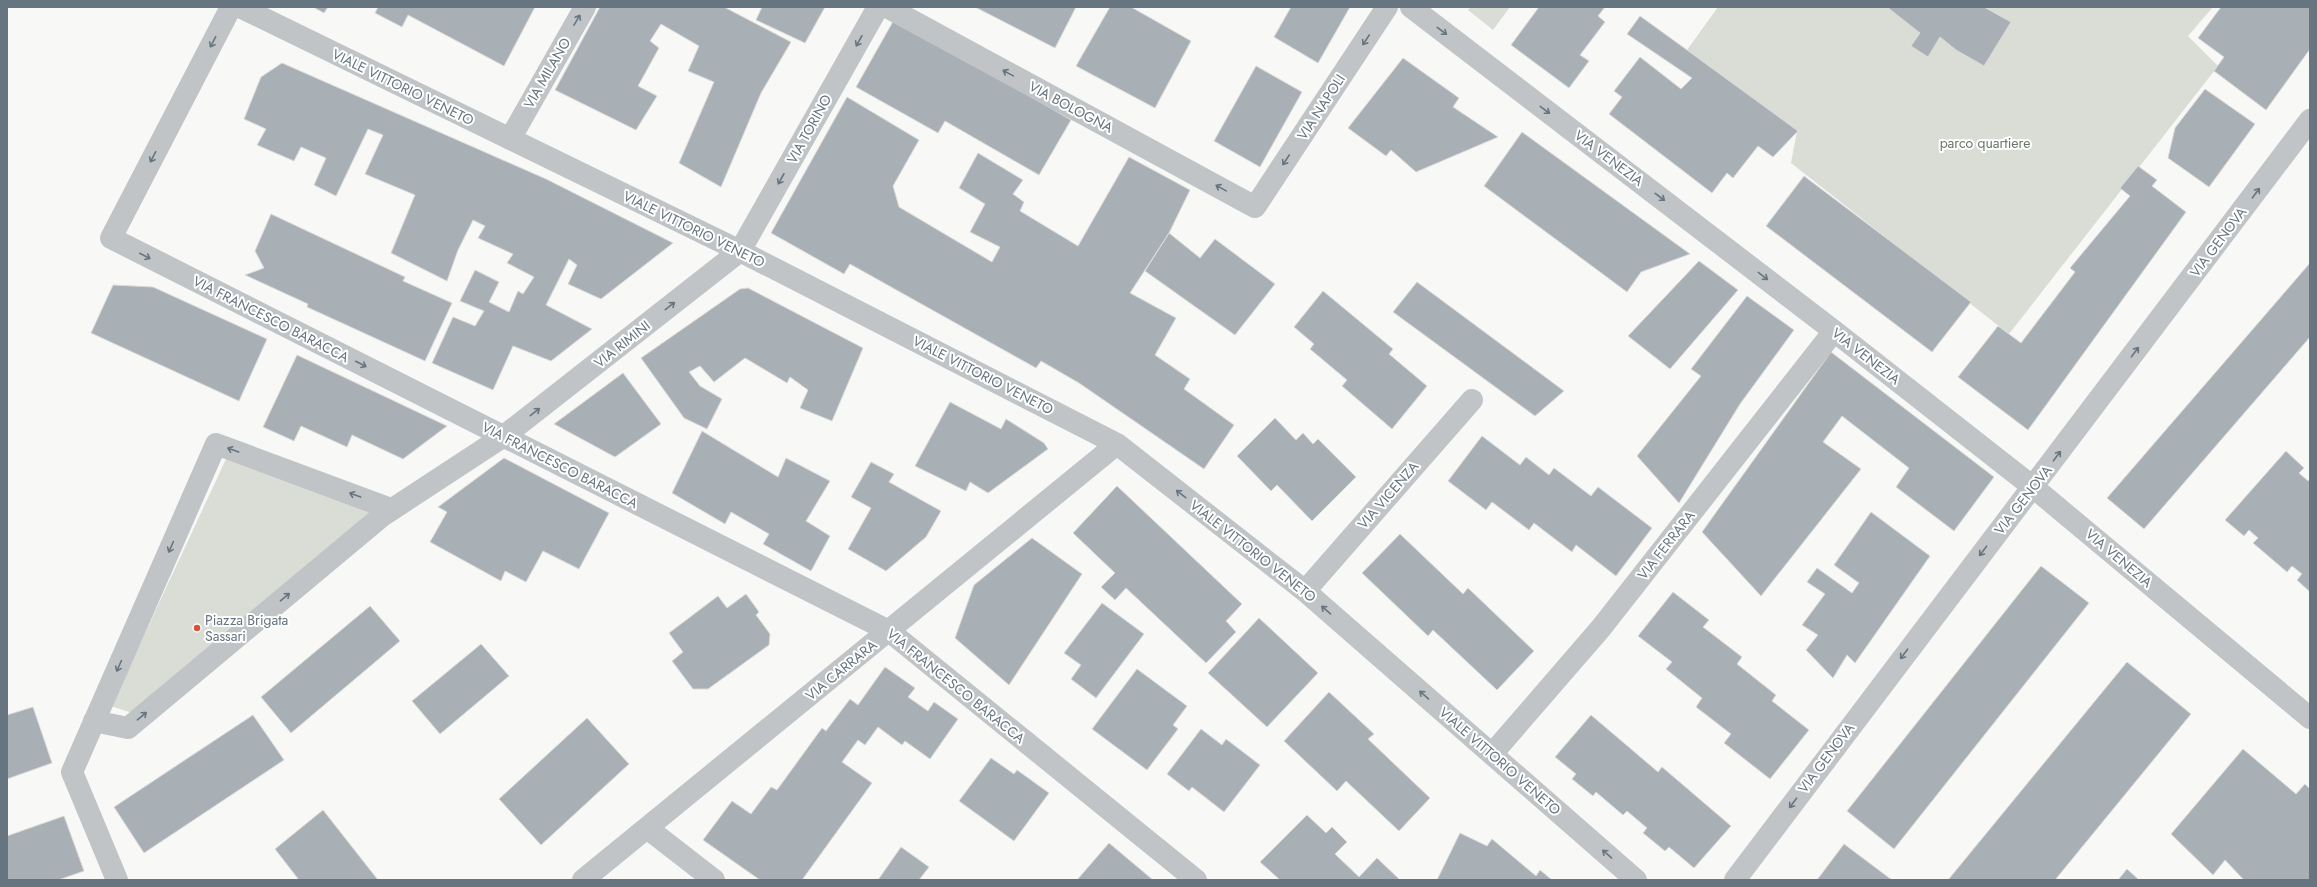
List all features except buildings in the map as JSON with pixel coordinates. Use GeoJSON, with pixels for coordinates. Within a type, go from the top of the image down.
{"type":"FeatureCollection","features":[{"type":"Feature","properties":{"kind":"street","name":"VIA FRANCESCO BARACCA"},"geometry":{"type":"LineString","coordinates":[[231,7],[111,238],[889,631],[1196,880]]}},
{"type":"Feature","properties":{"kind":"street","name":"VIALE VITTORIO VENETO"},"geometry":{"type":"LineString","coordinates":[[240,7],[740,251],[1117,444],[1305,591],[1636,880]]}},
{"type":"Feature","properties":{"kind":"street","name":"VIA MILANO"},"geometry":{"type":"LineString","coordinates":[[510,139],[585,7]]}},
{"type":"Feature","properties":{"kind":"street","name":"VIA TORINO"},"geometry":{"type":"LineString","coordinates":[[740,251],[878,7]]}},
{"type":"Feature","properties":{"kind":"street","name":"VIA BOLOGNA"},"geometry":{"type":"LineString","coordinates":[[887,7],[1255,207]]}},
{"type":"Feature","properties":{"kind":"street","name":"VIA NAPOLI"},"geometry":{"type":"LineString","coordinates":[[1255,207],[1387,7]]}},
{"type":"Feature","properties":{"kind":"street","name":"VIA VENEZIA"},"geometry":{"type":"LineString","coordinates":[[1411,7],[1834,330],[2033,487],[2310,718]]}},
{"type":"Feature","properties":{"kind":"street","name":"VIA GENOVA"},"geometry":{"type":"LineString","coordinates":[[1735,880],[2310,120]]}},
{"type":"Feature","properties":{"kind":"street","name":"VIA RIMINI"},"geometry":{"type":"LineString","coordinates":[[391,509],[504,436],[740,251]]}},
{"type":"Feature","properties":{"kind":"street","name":"VIA FERRARA"},"geometry":{"type":"LineString","coordinates":[[1492,754],[1601,628],[1834,330]]}},
{"type":"Feature","properties":{"kind":"street","name":"VIA VICENZA"},"geometry":{"type":"LineString","coordinates":[[1305,591],[1472,400]]}},
{"type":"Feature","properties":{"kind":"street"},"geometry":{"type":"LineString","coordinates":[[94,721],[128,728],[391,509],[216,444],[94,721],[72,772],[117,880]]}},
{"type":"Feature","properties":{"kind":"street","name":"VIA CARRARA"},"geometry":{"type":"LineString","coordinates":[[583,880],[1117,444]]}},
{"type":"Feature","properties":{"kind":"street"},"geometry":{"type":"LineString","coordinates":[[647,828],[714,880]]}},
{"type":"Feature","properties":{"kind":"green space"},"geometry":{"type":"Polygon","coordinates":[[[1471,7],[1510,7],[1493,30],[1468,10],[1471,7]]]}},
{"type":"Feature","properties":{"kind":"green space","name":"parco quartiere"},"geometry":{"type":"Polygon","coordinates":[[[1718,7],[2213,7],[2188,36],[2218,66],[2009,334],[1791,163],[1797,131],[1687,50],[1718,7]]]}},
{"type":"Feature","properties":{"kind":"green space"},"geometry":{"type":"Polygon","coordinates":[[[227,457],[377,514],[135,714],[111,706],[227,457]]]}},
{"type":"Feature","properties":{"kind":"place","name":"Piazza Brigata Sassari"},"geometry":{"type":"Point","coordinates":[197,628]}}]}
